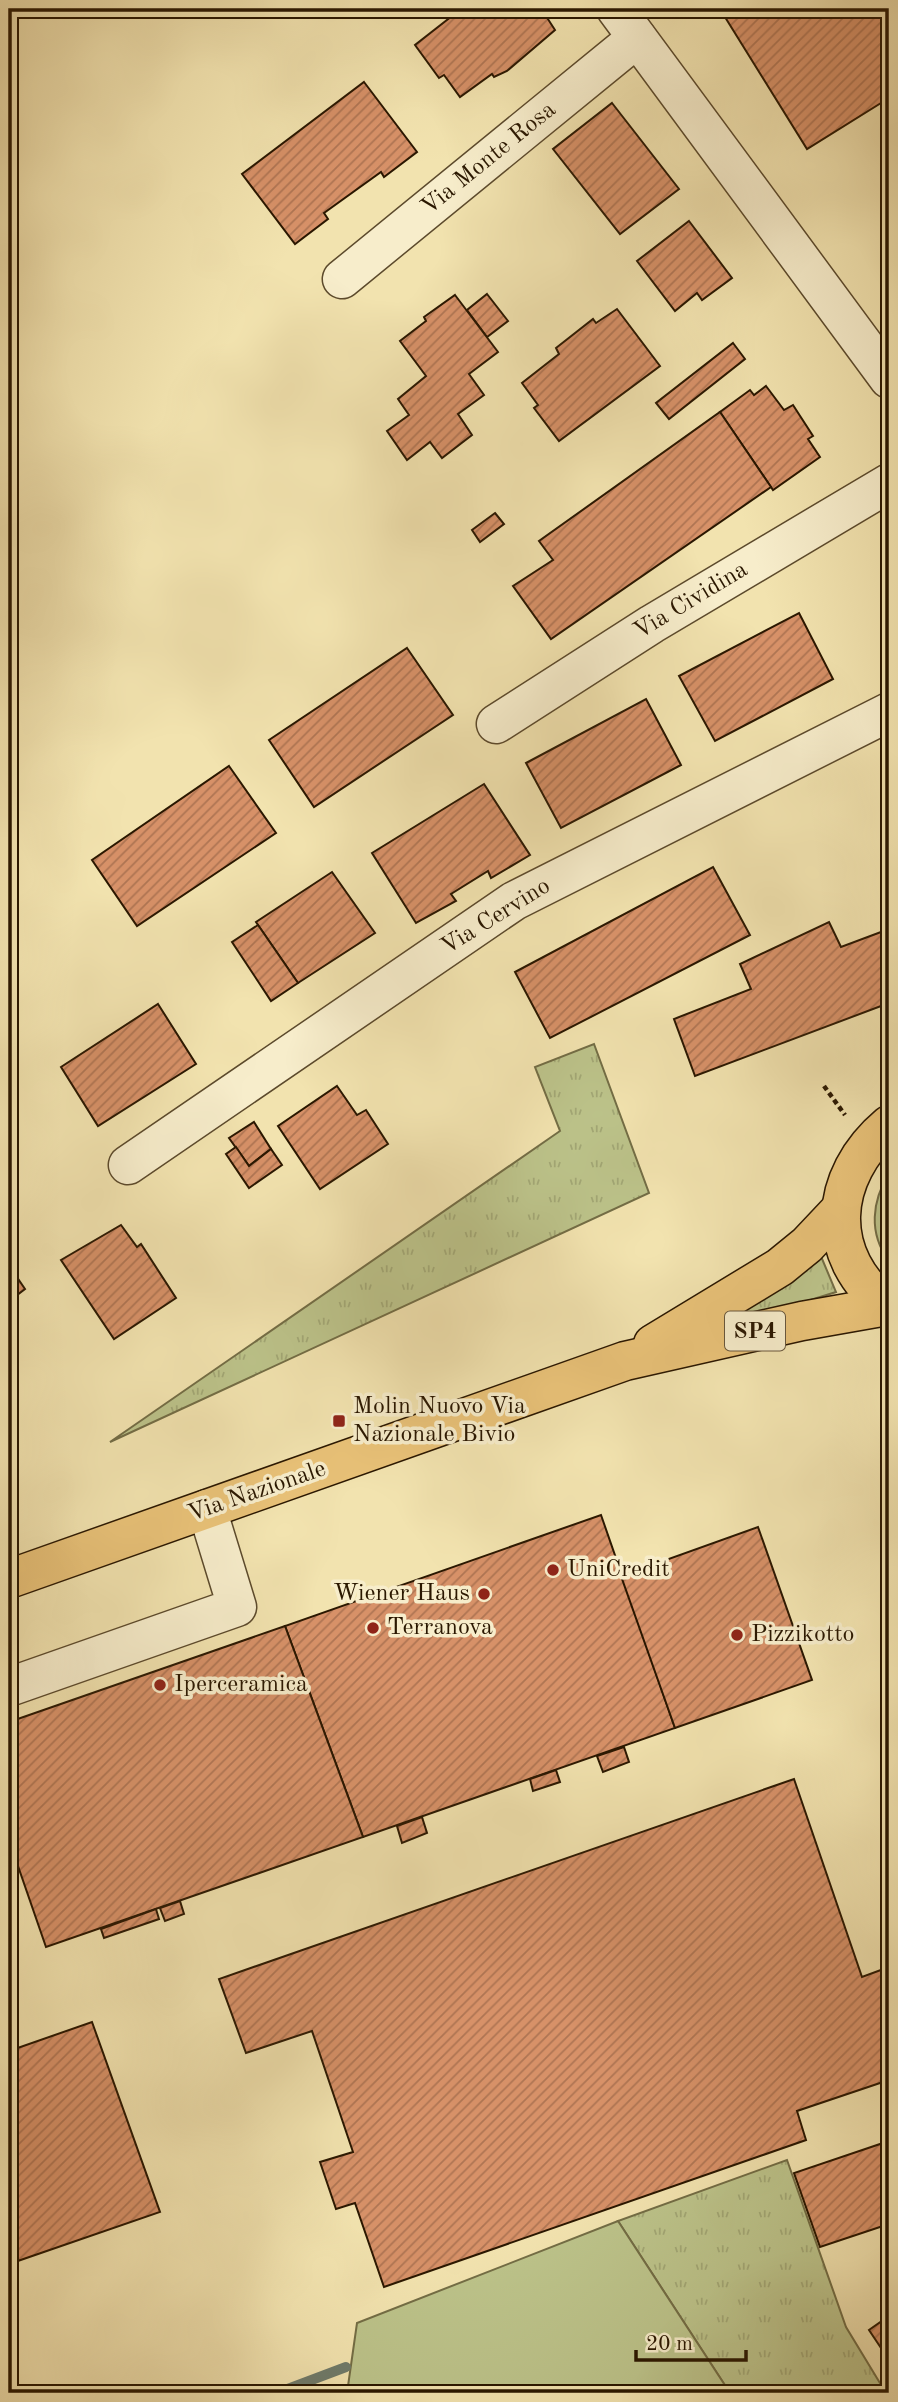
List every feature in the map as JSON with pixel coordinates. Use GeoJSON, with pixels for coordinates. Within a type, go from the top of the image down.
{"type":"FeatureCollection","features":[{"type":"Feature","properties":{"kind":"main road"},"geometry":{"type":"LineString","coordinates":[[888,1307],[864,1284],[848,1257],[841,1234],[841,1210],[847,1179],[863,1150],[889,1125]]}},
{"type":"Feature","properties":{"kind":"main road","name":"Via Nazionale"},"geometry":{"type":"LineString","coordinates":[[625,1360],[780,1267],[841,1210]]}},
{"type":"Feature","properties":{"kind":"main road","name":"Via Nazionale"},"geometry":{"type":"LineString","coordinates":[[9,1579],[625,1360],[802,1321],[888,1307]]}},
{"type":"Feature","properties":{"kind":"street","name":"Via Monte Rosa"},"geometry":{"type":"LineString","coordinates":[[342,279],[627,23]]}},
{"type":"Feature","properties":{"kind":"street"},"geometry":{"type":"LineString","coordinates":[[627,23],[889,379]]}},
{"type":"Feature","properties":{"kind":"street","name":"Via Cividina"},"geometry":{"type":"LineString","coordinates":[[496,724],[652,624],[889,484]]}},
{"type":"Feature","properties":{"kind":"street","name":"Via Cervino"},"geometry":{"type":"LineString","coordinates":[[128,1165],[514,901],[889,712]]}},
{"type":"Feature","properties":{"kind":"street"},"geometry":{"type":"LineString","coordinates":[[9,1687],[237,1607],[207,1509]]}},
{"type":"Feature","properties":{"kind":"path"},"geometry":{"type":"LineString","coordinates":[[824,1086],[851,1124]]}},
{"type":"Feature","properties":{"kind":"green space"},"geometry":{"type":"Polygon","coordinates":[[[594,1044],[649,1193],[110,1442],[560,1131],[535,1067],[594,1044]]]}},
{"type":"Feature","properties":{"kind":"green space"},"geometry":{"type":"Polygon","coordinates":[[[889,1173],[889,1261],[878,1239],[875,1217],[879,1195],[889,1173]]]}},
{"type":"Feature","properties":{"kind":"green space"},"geometry":{"type":"Polygon","coordinates":[[[820,1254],[836,1292],[679,1341],[820,1254]]]}},
{"type":"Feature","properties":{"kind":"green space"},"geometry":{"type":"Polygon","coordinates":[[[787,2160],[846,2327],[886,2393],[730,2393],[618,2221],[787,2160]]]}},
{"type":"Feature","properties":{"kind":"green space"},"geometry":{"type":"Polygon","coordinates":[[[618,2221],[730,2393],[347,2393],[357,2323],[618,2221]]]}},
{"type":"Feature","properties":{"kind":"building"},"geometry":{"type":"Polygon","coordinates":[[[461,9],[548,9],[544,13],[555,30],[507,71],[494,77],[492,74],[460,97],[444,75],[439,78],[415,45],[461,9]]]}},
{"type":"Feature","properties":{"kind":"building"},"geometry":{"type":"Polygon","coordinates":[[[720,9],[889,9],[889,98],[807,149],[720,9]]]}},
{"type":"Feature","properties":{"kind":"building"},"geometry":{"type":"Polygon","coordinates":[[[364,82],[417,152],[384,177],[381,172],[324,213],[328,219],[295,244],[242,174],[364,82]]]}},
{"type":"Feature","properties":{"kind":"building"},"geometry":{"type":"Polygon","coordinates":[[[612,103],[679,189],[620,234],[553,149],[612,103]]]}},
{"type":"Feature","properties":{"kind":"building"},"geometry":{"type":"Polygon","coordinates":[[[689,221],[732,278],[702,300],[697,293],[675,311],[637,261],[689,221]]]}},
{"type":"Feature","properties":{"kind":"building"},"geometry":{"type":"Polygon","coordinates":[[[487,294],[508,321],[487,337],[467,310],[487,294]]]}},
{"type":"Feature","properties":{"kind":"building"},"geometry":{"type":"Polygon","coordinates":[[[455,295],[498,352],[469,374],[484,395],[458,414],[472,435],[442,458],[430,442],[407,460],[387,431],[409,415],[398,399],[426,376],[400,341],[426,321],[424,317],[455,295]]]}},
{"type":"Feature","properties":{"kind":"building"},"geometry":{"type":"Polygon","coordinates":[[[617,309],[660,366],[559,441],[534,408],[538,405],[522,383],[559,354],[556,348],[593,319],[596,323],[617,309]]]}},
{"type":"Feature","properties":{"kind":"building"},"geometry":{"type":"Polygon","coordinates":[[[733,343],[745,359],[669,419],[656,403],[733,343]]]}},
{"type":"Feature","properties":{"kind":"building"},"geometry":{"type":"Polygon","coordinates":[[[766,386],[784,410],[793,405],[813,436],[808,439],[820,457],[773,490],[720,412],[750,390],[754,395],[766,386]]]}},
{"type":"Feature","properties":{"kind":"building"},"geometry":{"type":"Polygon","coordinates":[[[720,412],[771,487],[551,639],[513,586],[553,560],[539,541],[720,412]]]}},
{"type":"Feature","properties":{"kind":"building"},"geometry":{"type":"Polygon","coordinates":[[[495,513],[504,524],[480,542],[472,530],[495,513]]]}},
{"type":"Feature","properties":{"kind":"building"},"geometry":{"type":"Polygon","coordinates":[[[799,613],[833,679],[715,741],[679,676],[799,613]]]}},
{"type":"Feature","properties":{"kind":"building"},"geometry":{"type":"Polygon","coordinates":[[[407,648],[453,715],[314,807],[269,740],[407,648]]]}},
{"type":"Feature","properties":{"kind":"building"},"geometry":{"type":"Polygon","coordinates":[[[646,699],[681,765],[561,828],[526,763],[646,699]]]}},
{"type":"Feature","properties":{"kind":"building"},"geometry":{"type":"Polygon","coordinates":[[[229,766],[276,833],[137,926],[92,860],[229,766]]]}},
{"type":"Feature","properties":{"kind":"building"},"geometry":{"type":"Polygon","coordinates":[[[484,784],[530,855],[491,878],[488,871],[451,894],[456,901],[416,923],[372,853],[484,784]]]}},
{"type":"Feature","properties":{"kind":"building"},"geometry":{"type":"Polygon","coordinates":[[[713,867],[750,935],[550,1038],[515,972],[713,867]]]}},
{"type":"Feature","properties":{"kind":"building"},"geometry":{"type":"Polygon","coordinates":[[[332,872],[375,933],[298,983],[256,922],[332,872]]]}},
{"type":"Feature","properties":{"kind":"building"},"geometry":{"type":"Polygon","coordinates":[[[829,922],[841,947],[889,929],[889,1003],[695,1076],[674,1019],[751,989],[740,964],[829,922]]]}},
{"type":"Feature","properties":{"kind":"building"},"geometry":{"type":"Polygon","coordinates":[[[258,925],[298,983],[271,1001],[232,942],[258,925]]]}},
{"type":"Feature","properties":{"kind":"building"},"geometry":{"type":"Polygon","coordinates":[[[158,1004],[196,1064],[98,1126],[61,1067],[158,1004]]]}},
{"type":"Feature","properties":{"kind":"building"},"geometry":{"type":"Polygon","coordinates":[[[337,1086],[357,1115],[366,1110],[388,1144],[320,1189],[278,1126],[337,1086]]]}},
{"type":"Feature","properties":{"kind":"building"},"geometry":{"type":"Polygon","coordinates":[[[254,1122],[271,1149],[249,1166],[229,1138],[254,1122]]]}},
{"type":"Feature","properties":{"kind":"building"},"geometry":{"type":"Polygon","coordinates":[[[236,1147],[249,1166],[271,1149],[282,1165],[249,1188],[226,1154],[236,1147]]]}},
{"type":"Feature","properties":{"kind":"building"},"geometry":{"type":"Polygon","coordinates":[[[121,1225],[137,1247],[141,1244],[176,1298],[114,1339],[61,1260],[121,1225]]]}},
{"type":"Feature","properties":{"kind":"building"},"geometry":{"type":"Polygon","coordinates":[[[10,1267],[25,1289],[12,1299],[9,1294],[10,1267]]]}},
{"type":"Feature","properties":{"kind":"building"},"geometry":{"type":"Polygon","coordinates":[[[601,1515],[675,1728],[363,1837],[285,1626],[601,1515]]]}},
{"type":"Feature","properties":{"kind":"building"},"geometry":{"type":"Polygon","coordinates":[[[758,1527],[812,1680],[675,1728],[621,1576],[758,1527]]]}},
{"type":"Feature","properties":{"kind":"building"},"geometry":{"type":"Polygon","coordinates":[[[285,1626],[363,1837],[46,1947],[9,1840],[9,1722],[285,1626]]]}},
{"type":"Feature","properties":{"kind":"building"},"geometry":{"type":"Polygon","coordinates":[[[624,1747],[629,1762],[603,1772],[597,1756],[624,1747]]]}},
{"type":"Feature","properties":{"kind":"building"},"geometry":{"type":"Polygon","coordinates":[[[556,1770],[560,1782],[533,1791],[530,1779],[556,1770]]]}},
{"type":"Feature","properties":{"kind":"building"},"geometry":{"type":"Polygon","coordinates":[[[794,1779],[862,1977],[889,1967],[889,2080],[797,2111],[806,2140],[384,2287],[355,2203],[336,2209],[320,2162],[353,2152],[312,2031],[246,2053],[219,1979],[794,1779]]]}},
{"type":"Feature","properties":{"kind":"building"},"geometry":{"type":"Polygon","coordinates":[[[422,1817],[427,1833],[402,1843],[397,1826],[422,1817]]]}},
{"type":"Feature","properties":{"kind":"building"},"geometry":{"type":"Polygon","coordinates":[[[180,1901],[184,1914],[165,1921],[160,1908],[180,1901]]]}},
{"type":"Feature","properties":{"kind":"building"},"geometry":{"type":"Polygon","coordinates":[[[156,1909],[159,1919],[104,1938],[101,1929],[156,1909]]]}},
{"type":"Feature","properties":{"kind":"building"},"geometry":{"type":"Polygon","coordinates":[[[92,2022],[160,2212],[9,2264],[9,2051],[92,2022]]]}},
{"type":"Feature","properties":{"kind":"building"},"geometry":{"type":"Polygon","coordinates":[[[889,2141],[889,2224],[820,2247],[794,2173],[889,2141]]]}},
{"type":"Feature","properties":{"kind":"building"},"geometry":{"type":"Polygon","coordinates":[[[889,2316],[889,2360],[869,2330],[889,2316]]]}},
{"type":"Feature","properties":{"kind":"waterway"},"geometry":{"type":"LineString","coordinates":[[277,2393],[346,2367]]}},
{"type":"Feature","properties":{"kind":"place","name":"Molin Nuovo Via Nazionale Bivio"},"geometry":{"type":"Point","coordinates":[339,1421]}},
{"type":"Feature","properties":{"kind":"place","name":"UniCredit"},"geometry":{"type":"Point","coordinates":[553,1570]}},
{"type":"Feature","properties":{"kind":"place","name":"Wiener Haus"},"geometry":{"type":"Point","coordinates":[484,1594]}},
{"type":"Feature","properties":{"kind":"place","name":"Terranova"},"geometry":{"type":"Point","coordinates":[373,1628]}},
{"type":"Feature","properties":{"kind":"place","name":"Pizzikotto"},"geometry":{"type":"Point","coordinates":[737,1635]}},
{"type":"Feature","properties":{"kind":"place","name":"Iperceramica"},"geometry":{"type":"Point","coordinates":[160,1685]}}]}
